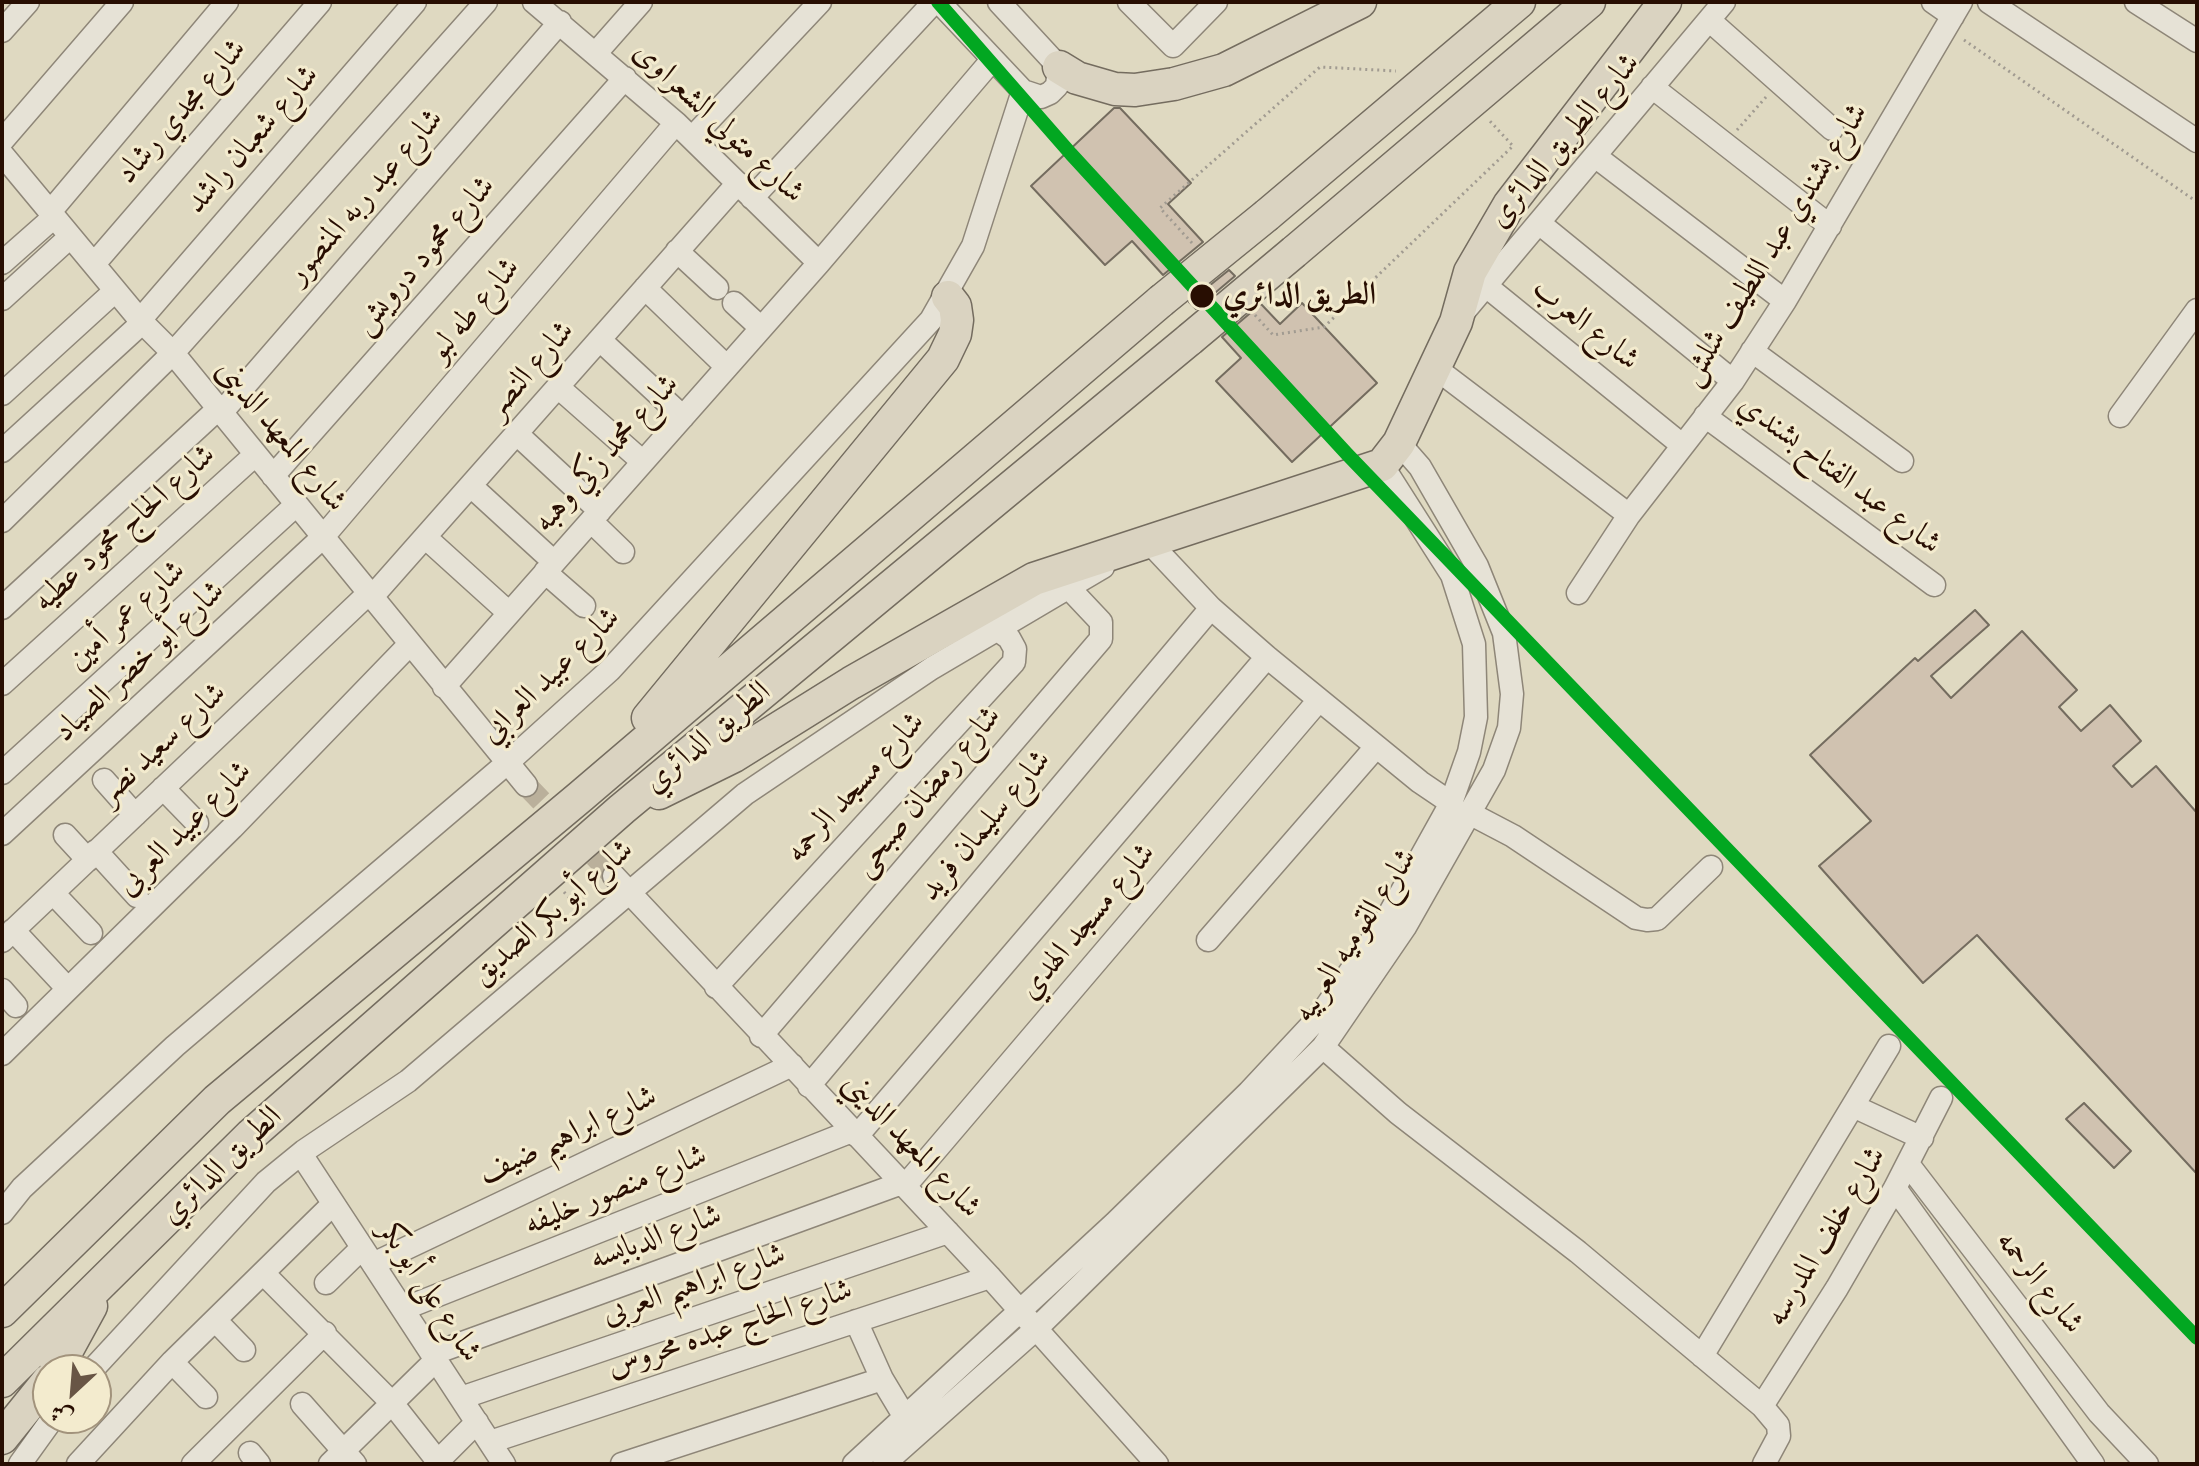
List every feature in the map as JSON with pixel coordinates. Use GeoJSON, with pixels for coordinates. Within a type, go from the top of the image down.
{"type":"FeatureCollection","features":[{"type":"Feature","properties":{"kind":"highway"},"geometry":{"type":"LineString","coordinates":[[1059,67],[1077,78],[1115,89],[1135,90],[1174,84],[1224,70],[1360,2]]}},
{"type":"Feature","properties":{"kind":"highway","name":"الطريق الدائري"},"geometry":{"type":"LineString","coordinates":[[2,1311],[217,1100],[1519,2]]}},
{"type":"Feature","properties":{"kind":"highway","name":"الطريق الدائري"},"geometry":{"type":"LineString","coordinates":[[2,1381],[251,1135],[622,809],[1190,339],[1589,2]]}},
{"type":"Feature","properties":{"kind":"highway"},"geometry":{"type":"LineString","coordinates":[[622,809],[734,756],[851,683],[1034,579],[1390,454],[1478,279],[1509,205],[1665,2]]}},
{"type":"Feature","properties":{"kind":"highway"},"geometry":{"type":"LineString","coordinates":[[580,797],[688,671],[757,581],[943,359],[955,334],[957,320],[955,306],[948,297]]}},
{"type":"Feature","properties":{"kind":"highway"},"geometry":{"type":"LineString","coordinates":[[65,1354],[105,1279]]}},
{"type":"Feature","properties":{"kind":"highway"},"geometry":{"type":"LineString","coordinates":[[2,1438],[32,1401]]}},
{"type":"Feature","properties":{"kind":"street"},"geometry":{"type":"LineString","coordinates":[[2,31],[28,2]]}},
{"type":"Feature","properties":{"kind":"street"},"geometry":{"type":"LineString","coordinates":[[2,141],[122,2]]}},
{"type":"Feature","properties":{"kind":"street"},"geometry":{"type":"LineString","coordinates":[[2,263],[52,214],[227,2]]}},
{"type":"Feature","properties":{"kind":"street","name":"شارع مجدي رشاد"},"geometry":{"type":"LineString","coordinates":[[94,264],[320,2]]}},
{"type":"Feature","properties":{"kind":"street","name":"شارع شعبان راشد"},"geometry":{"type":"LineString","coordinates":[[2,451],[141,321],[415,2]]}},
{"type":"Feature","properties":{"kind":"street"},"geometry":{"type":"LineString","coordinates":[[2,521],[173,353],[486,2]]}},
{"type":"Feature","properties":{"kind":"street"},"geometry":{"type":"LineString","coordinates":[[596,53],[641,2]]}},
{"type":"Feature","properties":{"kind":"street","name":"شارع طه لبو"},"geometry":{"type":"LineString","coordinates":[[322,538],[684,131],[820,2]]}},
{"type":"Feature","properties":{"kind":"street"},"geometry":{"type":"LineString","coordinates":[[936,2],[1023,91],[1041,97],[1050,93],[1057,86],[1059,67],[999,2]]}},
{"type":"Feature","properties":{"kind":"street","name":"شارع النصر"},"geometry":{"type":"LineString","coordinates":[[370,596],[677,251],[745,190],[936,2]]}},
{"type":"Feature","properties":{"kind":"street"},"geometry":{"type":"LineString","coordinates":[[1129,2],[1167,43],[1178,44],[1216,2]]}},
{"type":"Feature","properties":{"kind":"street","name":"شارع الطريق الدائرى"},"geometry":{"type":"LineString","coordinates":[[1478,279],[1539,223],[1724,2]]}},
{"type":"Feature","properties":{"kind":"street"},"geometry":{"type":"LineString","coordinates":[[1933,2],[1953,15]]}},
{"type":"Feature","properties":{"kind":"street"},"geometry":{"type":"LineString","coordinates":[[1989,2],[2197,141]]}},
{"type":"Feature","properties":{"kind":"street"},"geometry":{"type":"LineString","coordinates":[[2136,2],[2197,41]]}},
{"type":"Feature","properties":{"kind":"street","name":"شارع متولي الشعراوى"},"geometry":{"type":"LineString","coordinates":[[541,4],[684,131],[819,263]]}},
{"type":"Feature","properties":{"kind":"street","name":"شارع بشندي عبد اللطيف شلش"},"geometry":{"type":"LineString","coordinates":[[1578,593],[1629,515],[1733,381],[1785,301],[1953,15]]}},
{"type":"Feature","properties":{"kind":"street"},"geometry":{"type":"LineString","coordinates":[[1709,20],[1832,129]]}},
{"type":"Feature","properties":{"kind":"street","name":"شارع عبد ربه المنصور"},"geometry":{"type":"LineString","coordinates":[[2,608],[220,411],[560,22]]}},
{"type":"Feature","properties":{"kind":"street","name":"شارع محمد زكي وهبه"},"geometry":{"type":"LineString","coordinates":[[444,687],[819,263],[992,60]]}},
{"type":"Feature","properties":{"kind":"street","name":"شارع محمود درويش"},"geometry":{"type":"LineString","coordinates":[[273,476],[625,78]]}},
{"type":"Feature","properties":{"kind":"street"},"geometry":{"type":"LineString","coordinates":[[1652,87],[1830,226]]}},
{"type":"Feature","properties":{"kind":"street","name":"شارع عبيد العرابي"},"geometry":{"type":"LineString","coordinates":[[2,1213],[22,1188],[175,1046],[506,764],[610,670],[931,320],[948,297],[973,246],[1023,91]]}},
{"type":"Feature","properties":{"kind":"street"},"geometry":{"type":"LineString","coordinates":[[1595,156],[1785,301]]}},
{"type":"Feature","properties":{"kind":"street","name":"شارع المعهد الدينى"},"geometry":{"type":"LineString","coordinates":[[6,167],[52,214],[141,321],[173,353],[506,764]]}},
{"type":"Feature","properties":{"kind":"street"},"geometry":{"type":"LineString","coordinates":[[1539,223],[1733,381]]}},
{"type":"Feature","properties":{"kind":"street"},"geometry":{"type":"LineString","coordinates":[[2,299],[70,237]]}},
{"type":"Feature","properties":{"kind":"street"},"geometry":{"type":"LineString","coordinates":[[677,251],[717,288]]}},
{"type":"Feature","properties":{"kind":"street","name":"شارع العرب"},"geometry":{"type":"LineString","coordinates":[[1478,279],[1682,445]]}},
{"type":"Feature","properties":{"kind":"street"},"geometry":{"type":"LineString","coordinates":[[645,288],[727,367]]}},
{"type":"Feature","properties":{"kind":"street"},"geometry":{"type":"LineString","coordinates":[[2,394],[115,291]]}},
{"type":"Feature","properties":{"kind":"street"},"geometry":{"type":"LineString","coordinates":[[734,303],[761,328]]}},
{"type":"Feature","properties":{"kind":"street"},"geometry":{"type":"LineString","coordinates":[[2120,416],[2197,310]]}},
{"type":"Feature","properties":{"kind":"street"},"geometry":{"type":"LineString","coordinates":[[600,340],[683,417]]}},
{"type":"Feature","properties":{"kind":"street"},"geometry":{"type":"LineString","coordinates":[[1752,351],[1902,461]]}},
{"type":"Feature","properties":{"kind":"street"},"geometry":{"type":"LineString","coordinates":[[1434,367],[1629,515]]}},
{"type":"Feature","properties":{"kind":"street"},"geometry":{"type":"LineString","coordinates":[[558,387],[643,462]]}},
{"type":"Feature","properties":{"kind":"street","name":"شارع عبد الفتاح بشندي"},"geometry":{"type":"LineString","coordinates":[[1705,416],[1934,585]]}},
{"type":"Feature","properties":{"kind":"street"},"geometry":{"type":"LineString","coordinates":[[517,434],[596,516],[623,552]]}},
{"type":"Feature","properties":{"kind":"street","name":"شارع القوميه العربيه"},"geometry":{"type":"LineString","coordinates":[[880,1456],[1036,1329],[1323,1047],[1405,927],[1461,809],[1476,717],[1474,644],[1452,575],[1390,454]]}},
{"type":"Feature","properties":{"kind":"street","name":"شارع القوميه العربيه"},"geometry":{"type":"LineString","coordinates":[[880,1456],[906,1419],[1249,1092],[1319,1017],[1461,809],[1494,770],[1509,728],[1512,694],[1504,633],[1477,566],[1420,467],[1390,454]]}},
{"type":"Feature","properties":{"kind":"street","name":"شارع الحاج محمود عطيه"},"geometry":{"type":"LineString","coordinates":[[2,684],[255,455]]}},
{"type":"Feature","properties":{"kind":"street"},"geometry":{"type":"LineString","coordinates":[[471,486],[584,606]]}},
{"type":"Feature","properties":{"kind":"street","name":"شارع عمر أمين"},"geometry":{"type":"LineString","coordinates":[[2,773],[296,505]]}},
{"type":"Feature","properties":{"kind":"street"},"geometry":{"type":"LineString","coordinates":[[425,537],[509,613]]}},
{"type":"Feature","properties":{"kind":"street","name":"شارع أبو خضر الصياد"},"geometry":{"type":"LineString","coordinates":[[2,834],[322,538]]}},
{"type":"Feature","properties":{"kind":"street"},"geometry":{"type":"LineString","coordinates":[[1148,541],[1211,608],[1376,747],[1461,809],[1513,836],[1636,918],[1657,919],[1711,867]]}},
{"type":"Feature","properties":{"kind":"street","name":"شارع أبو بكر الصديق"},"geometry":{"type":"LineString","coordinates":[[107,1354],[266,1182],[301,1154],[408,1081],[621,883],[745,794],[996,629],[1148,541]]}},
{"type":"Feature","properties":{"kind":"street","name":"شارع رمضان صبحى"},"geometry":{"type":"LineString","coordinates":[[761,1036],[1101,639],[1101,622],[1068,587]]}},
{"type":"Feature","properties":{"kind":"street","name":"شارع سعيد نصر"},"geometry":{"type":"LineString","coordinates":[[8,935],[370,596]]}},
{"type":"Feature","properties":{"kind":"street","name":"شارع سليمان فريد"},"geometry":{"type":"LineString","coordinates":[[809,1086],[1211,608]]}},
{"type":"Feature","properties":{"kind":"street","name":"شارع مسجد الرحمه"},"geometry":{"type":"LineString","coordinates":[[716,987],[1014,662],[1015,649],[1009,638],[996,629]]}},
{"type":"Feature","properties":{"kind":"street","name":"شارع عبيد العربى"},"geometry":{"type":"LineString","coordinates":[[2,1054],[232,828],[409,645]]}},
{"type":"Feature","properties":{"kind":"street"},"geometry":{"type":"LineString","coordinates":[[855,1134],[1267,657]]}},
{"type":"Feature","properties":{"kind":"street","name":"شارع مسجد الهدي"},"geometry":{"type":"LineString","coordinates":[[903,1184],[1319,700]]}},
{"type":"Feature","properties":{"kind":"street"},"geometry":{"type":"LineString","coordinates":[[1208,940],[1376,747]]}},
{"type":"Feature","properties":{"kind":"street"},"geometry":{"type":"LineString","coordinates":[[506,764],[526,785]]}},
{"type":"Feature","properties":{"kind":"street"},"geometry":{"type":"LineString","coordinates":[[104,780],[135,815]]}},
{"type":"Feature","properties":{"kind":"street"},"geometry":{"type":"LineString","coordinates":[[163,788],[197,823]]}},
{"type":"Feature","properties":{"kind":"street"},"geometry":{"type":"LineString","coordinates":[[65,835],[137,896]]}},
{"type":"Feature","properties":{"kind":"street","name":"شارع المعهد الديني"},"geometry":{"type":"LineString","coordinates":[[621,883],[761,1036],[792,1065],[990,1277],[1157,1464]]}},
{"type":"Feature","properties":{"kind":"street"},"geometry":{"type":"LineString","coordinates":[[53,893],[91,933]]}},
{"type":"Feature","properties":{"kind":"street"},"geometry":{"type":"LineString","coordinates":[[8,935],[68,989]]}},
{"type":"Feature","properties":{"kind":"street"},"geometry":{"type":"LineString","coordinates":[[1702,1356],[1889,1046]]}},
{"type":"Feature","properties":{"kind":"street"},"geometry":{"type":"LineString","coordinates":[[1323,1047],[1398,1113],[1578,1252],[1762,1406],[1778,1425],[1779,1436],[1764,1464]]}},
{"type":"Feature","properties":{"kind":"street","name":"شارع ابراهيم ضيف"},"geometry":{"type":"LineString","coordinates":[[326,1283],[367,1256],[792,1065]]}},
{"type":"Feature","properties":{"kind":"street","name":"شارع خلف المدرسه"},"geometry":{"type":"LineString","coordinates":[[1762,1406],[1895,1188],[1941,1098]]}},
{"type":"Feature","properties":{"kind":"street"},"geometry":{"type":"LineString","coordinates":[[1853,1106],[1922,1138]]}},
{"type":"Feature","properties":{"kind":"street","name":"شارع منصور خليفه"},"geometry":{"type":"LineString","coordinates":[[403,1309],[855,1134]]}},
{"type":"Feature","properties":{"kind":"street","name":"شارع على أبو بكر"},"geometry":{"type":"LineString","coordinates":[[301,1154],[504,1464]]}},
{"type":"Feature","properties":{"kind":"street","name":"شارع الرحمه"},"geometry":{"type":"LineString","coordinates":[[1908,1164],[2121,1440],[2147,1464]]}},
{"type":"Feature","properties":{"kind":"street","name":"شارع الدبايسه"},"geometry":{"type":"LineString","coordinates":[[434,1357],[903,1184]]}},
{"type":"Feature","properties":{"kind":"street"},"geometry":{"type":"LineString","coordinates":[[1895,1188],[2093,1464],[2121,1440]]}},
{"type":"Feature","properties":{"kind":"street"},"geometry":{"type":"LineString","coordinates":[[78,1464],[172,1362],[333,1204]]}},
{"type":"Feature","properties":{"kind":"street","name":"شارع ابراهيم العربى"},"geometry":{"type":"LineString","coordinates":[[461,1398],[948,1232]]}},
{"type":"Feature","properties":{"kind":"street"},"geometry":{"type":"LineString","coordinates":[[263,1273],[392,1403],[437,1463],[477,1422]]}},
{"type":"Feature","properties":{"kind":"street","name":"شارع الحاج عبده محروس"},"geometry":{"type":"LineString","coordinates":[[490,1442],[990,1277]]}},
{"type":"Feature","properties":{"kind":"street"},"geometry":{"type":"LineString","coordinates":[[215,1320],[244,1350]]}},
{"type":"Feature","properties":{"kind":"street"},"geometry":{"type":"LineString","coordinates":[[856,1321],[882,1379],[906,1419]]}},
{"type":"Feature","properties":{"kind":"street"},"geometry":{"type":"LineString","coordinates":[[193,1464],[325,1333]]}},
{"type":"Feature","properties":{"kind":"street"},"geometry":{"type":"LineString","coordinates":[[302,1404],[343,1460],[434,1357]]}},
{"type":"Feature","properties":{"kind":"street"},"geometry":{"type":"LineString","coordinates":[[172,1362],[206,1397]]}},
{"type":"Feature","properties":{"kind":"street"},"geometry":{"type":"LineString","coordinates":[[622,1464],[882,1379]]}},
{"type":"Feature","properties":{"kind":"street"},"geometry":{"type":"LineString","coordinates":[[20,1464],[42,1434]]}},
{"type":"Feature","properties":{"kind":"street"},"geometry":{"type":"LineString","coordinates":[[837,1464],[880,1456]]}},
{"type":"Feature","properties":{"kind":"path"},"geometry":{"type":"LineString","coordinates":[[1953,15],[2197,202]]}},
{"type":"Feature","properties":{"kind":"path"},"geometry":{"type":"LineString","coordinates":[[1191,183],[1320,67],[1434,73]]}},
{"type":"Feature","properties":{"kind":"path"},"geometry":{"type":"LineString","coordinates":[[1723,145],[1779,82]]}},
{"type":"Feature","properties":{"kind":"path"},"geometry":{"type":"LineString","coordinates":[[1324,327],[1513,146],[1472,101]]}},
{"type":"Feature","properties":{"kind":"path"},"geometry":{"type":"LineString","coordinates":[[548,874],[587,917]]}},
{"type":"Feature","properties":{"kind":"building"},"geometry":{"type":"Polygon","coordinates":[[[1114,108],[1120,108],[1191,183],[1168,204],[1203,242],[1163,275],[1132,241],[1105,265],[1031,186],[1114,108]]]}},
{"type":"Feature","properties":{"kind":"building"},"geometry":{"type":"Polygon","coordinates":[[[1229,270],[1235,276],[1196,309],[1189,302],[1229,270]]]}},
{"type":"Feature","properties":{"kind":"building"},"geometry":{"type":"Polygon","coordinates":[[[1302,303],[1377,383],[1292,462],[1216,381],[1241,358],[1222,337],[1261,304],[1280,324],[1302,303]]]}},
{"type":"Feature","properties":{"kind":"building"},"geometry":{"type":"Polygon","coordinates":[[[1975,610],[1989,625],[1931,676],[1951,698],[2022,631],[2077,690],[2059,707],[2081,731],[2110,705],[2141,741],[2113,766],[2132,787],[2156,766],[2197,813],[2197,1174],[1977,935],[1923,983],[1819,866],[1871,821],[1810,755],[1915,658],[1918,661],[1975,610]]]}},
{"type":"Feature","properties":{"kind":"building"},"geometry":{"type":"Polygon","coordinates":[[[2084,1103],[2131,1151],[2114,1168],[2066,1119],[2084,1103]]]}},
{"type":"Feature","properties":{"kind":"tunnel"},"geometry":{"type":"LineString","coordinates":[[526,785],[614,876]]}},
{"type":"Feature","properties":{"kind":"transit line"},"geometry":{"type":"LineString","coordinates":[[938,2],[1071,154],[1347,454],[2197,1338]]}},
{"type":"Feature","properties":{"kind":"place","name":"الطريق الدائري"},"geometry":{"type":"Point","coordinates":[1202,296]}}]}
